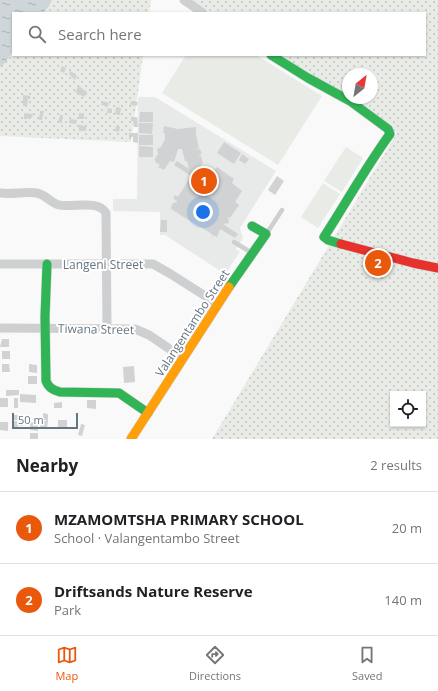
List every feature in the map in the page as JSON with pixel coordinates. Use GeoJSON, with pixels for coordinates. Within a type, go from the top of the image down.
{"type":"FeatureCollection","features":[{"type":"Feature","properties":{"kind":"street"},"geometry":{"type":"LineString","coordinates":[[184,0],[202,12]]}},
{"type":"Feature","properties":{"kind":"street"},"geometry":{"type":"LineString","coordinates":[[273,56],[350,102],[388,129],[390,134],[324,236],[328,240],[413,263],[438,268]]}},
{"type":"Feature","properties":{"kind":"street"},"geometry":{"type":"LineString","coordinates":[[0,193],[36,193],[58,205],[97,206],[104,209],[106,212],[107,328]]}},
{"type":"Feature","properties":{"kind":"street"},"geometry":{"type":"LineString","coordinates":[[252,226],[266,234]]}},
{"type":"Feature","properties":{"kind":"street","name":"Valangentambo Street"},"geometry":{"type":"LineString","coordinates":[[131,439],[218,304],[266,234]]}},
{"type":"Feature","properties":{"kind":"street","name":"Langeni Street"},"geometry":{"type":"LineString","coordinates":[[0,264],[150,264],[155,265],[218,304]]}},
{"type":"Feature","properties":{"kind":"street"},"geometry":{"type":"LineString","coordinates":[[47,264],[45,328],[46,381],[48,385],[51,389],[60,392],[119,393],[148,413]]}},
{"type":"Feature","properties":{"kind":"street","name":"Tiwana Street"},"geometry":{"type":"LineString","coordinates":[[0,328],[135,329],[141,331],[183,358]]}},
{"type":"Feature","properties":{"kind":"lane"},"geometry":{"type":"LineString","coordinates":[[266,234],[282,210]]}},
{"type":"Feature","properties":{"kind":"lane"},"geometry":{"type":"LineString","coordinates":[[234,242],[252,254]]}},
{"type":"Feature","properties":{"kind":"shaded area"},"geometry":{"type":"Polygon","coordinates":[[[0,0],[151,0],[149,12],[12,12],[12,56],[143,56],[131,142],[0,136],[0,0]]]}},
{"type":"Feature","properties":{"kind":"shaded area"},"geometry":{"type":"Polygon","coordinates":[[[191,0],[438,0],[438,439],[212,439],[397,133],[352,104],[378,104],[378,68],[342,68],[342,98],[278,56],[426,56],[426,12],[209,12],[191,0]]]}},
{"type":"Feature","properties":{"kind":"shaded area"},"geometry":{"type":"Polygon","coordinates":[[[185,56],[258,56],[322,96],[278,165],[162,93],[185,56]]]}},
{"type":"Feature","properties":{"kind":"shaded area"},"geometry":{"type":"Polygon","coordinates":[[[138,97],[155,97],[276,171],[240,228],[243,238],[236,249],[240,252],[225,274],[165,235],[160,235],[160,212],[113,211],[113,199],[137,199],[138,97]]]}},
{"type":"Feature","properties":{"kind":"shaded area"},"geometry":{"type":"Polygon","coordinates":[[[346,147],[363,158],[342,192],[324,181],[346,147]]]}},
{"type":"Feature","properties":{"kind":"shaded area"},"geometry":{"type":"Polygon","coordinates":[[[323,183],[340,194],[318,228],[301,217],[323,183]]]}},
{"type":"Feature","properties":{"kind":"water"},"geometry":{"type":"Polygon","coordinates":[[[0,0],[52,0],[44,12],[12,12],[12,52],[5,63],[0,67],[0,0]]]}},
{"type":"Feature","properties":{"kind":"building"},"geometry":{"type":"Polygon","coordinates":[[[62,66],[66,68],[64,73],[60,71],[62,66]]]}},
{"type":"Feature","properties":{"kind":"building"},"geometry":{"type":"Polygon","coordinates":[[[70,71],[77,75],[75,80],[69,74],[70,71]]]}},
{"type":"Feature","properties":{"kind":"building"},"geometry":{"type":"Polygon","coordinates":[[[79,86],[87,92],[84,97],[75,92],[79,86]]]}},
{"type":"Feature","properties":{"kind":"building"},"geometry":{"type":"Polygon","coordinates":[[[23,95],[30,96],[27,106],[23,106],[23,95]]]}},
{"type":"Feature","properties":{"kind":"building"},"geometry":{"type":"Polygon","coordinates":[[[102,101],[109,103],[108,106],[101,105],[102,101]]]}},
{"type":"Feature","properties":{"kind":"building"},"geometry":{"type":"Polygon","coordinates":[[[131,101],[138,102],[137,106],[130,105],[131,101]]]}},
{"type":"Feature","properties":{"kind":"building"},"geometry":{"type":"Polygon","coordinates":[[[116,107],[121,108],[120,115],[115,114],[116,107]]]}},
{"type":"Feature","properties":{"kind":"building"},"geometry":{"type":"Polygon","coordinates":[[[108,108],[112,109],[112,113],[107,113],[108,108]]]}},
{"type":"Feature","properties":{"kind":"building"},"geometry":{"type":"Polygon","coordinates":[[[40,111],[44,111],[42,120],[39,120],[40,111]]]}},
{"type":"Feature","properties":{"kind":"building"},"geometry":{"type":"Polygon","coordinates":[[[140,112],[153,112],[153,122],[139,122],[140,112]]]}},
{"type":"Feature","properties":{"kind":"building"},"geometry":{"type":"Polygon","coordinates":[[[24,113],[33,114],[32,117],[24,119],[24,113]]]}},
{"type":"Feature","properties":{"kind":"building"},"geometry":{"type":"Polygon","coordinates":[[[79,113],[84,113],[84,119],[79,119],[79,113]]]}},
{"type":"Feature","properties":{"kind":"building"},"geometry":{"type":"Polygon","coordinates":[[[60,115],[63,115],[62,123],[58,122],[60,115]]]}},
{"type":"Feature","properties":{"kind":"building"},"geometry":{"type":"Polygon","coordinates":[[[131,117],[137,117],[138,127],[134,127],[131,117]]]}},
{"type":"Feature","properties":{"kind":"building"},"geometry":{"type":"Polygon","coordinates":[[[70,119],[77,120],[76,124],[69,123],[70,119]]]}},
{"type":"Feature","properties":{"kind":"building"},"geometry":{"type":"Polygon","coordinates":[[[139,123],[153,123],[152,134],[139,133],[139,123]]]}},
{"type":"Feature","properties":{"kind":"building"},"geometry":{"type":"Polygon","coordinates":[[[79,125],[86,126],[86,131],[79,131],[79,125]]]}},
{"type":"Feature","properties":{"kind":"building"},"geometry":{"type":"Polygon","coordinates":[[[116,126],[120,127],[119,132],[115,131],[116,126]]]}},
{"type":"Feature","properties":{"kind":"building"},"geometry":{"type":"Polygon","coordinates":[[[164,126],[178,129],[196,127],[199,149],[196,149],[197,150],[200,149],[202,154],[198,155],[201,156],[203,163],[201,166],[192,170],[201,176],[207,167],[210,169],[209,171],[214,171],[217,167],[234,179],[232,183],[242,191],[235,202],[239,205],[230,218],[228,217],[229,223],[223,224],[238,234],[235,238],[220,229],[217,237],[213,235],[212,238],[212,234],[171,209],[173,203],[178,202],[173,198],[175,195],[178,197],[191,176],[174,165],[177,161],[189,169],[182,149],[178,149],[174,162],[170,161],[164,170],[158,167],[160,165],[155,162],[156,161],[154,160],[158,154],[157,149],[161,147],[165,139],[165,133],[163,133],[164,126]]]}},
{"type":"Feature","properties":{"kind":"building"},"geometry":{"type":"Polygon","coordinates":[[[129,133],[138,133],[138,143],[133,142],[133,137],[129,137],[129,133]]]}},
{"type":"Feature","properties":{"kind":"building"},"geometry":{"type":"Polygon","coordinates":[[[139,135],[153,135],[153,145],[139,145],[139,135]]]}},
{"type":"Feature","properties":{"kind":"building"},"geometry":{"type":"Polygon","coordinates":[[[224,142],[241,153],[234,164],[217,153],[224,142]]]}},
{"type":"Feature","properties":{"kind":"building"},"geometry":{"type":"Polygon","coordinates":[[[139,146],[153,147],[153,157],[139,157],[139,146]]]}},
{"type":"Feature","properties":{"kind":"building"},"geometry":{"type":"Polygon","coordinates":[[[242,154],[249,159],[245,164],[239,160],[242,154]]]}},
{"type":"Feature","properties":{"kind":"building"},"geometry":{"type":"Polygon","coordinates":[[[277,176],[284,181],[275,195],[268,190],[277,176]]]}},
{"type":"Feature","properties":{"kind":"building"},"geometry":{"type":"Polygon","coordinates":[[[161,220],[167,220],[167,232],[160,232],[161,220]]]}},
{"type":"Feature","properties":{"kind":"building"},"geometry":{"type":"Polygon","coordinates":[[[2,339],[9,339],[9,347],[0,347],[2,339]]]}},
{"type":"Feature","properties":{"kind":"building"},"geometry":{"type":"Polygon","coordinates":[[[2,351],[10,351],[10,359],[2,359],[2,351]]]}},
{"type":"Feature","properties":{"kind":"building"},"geometry":{"type":"Polygon","coordinates":[[[2,364],[9,364],[10,372],[2,372],[2,364]]]}},
{"type":"Feature","properties":{"kind":"building"},"geometry":{"type":"Polygon","coordinates":[[[29,364],[37,365],[37,373],[29,372],[29,364]]]}},
{"type":"Feature","properties":{"kind":"building"},"geometry":{"type":"Polygon","coordinates":[[[134,366],[135,382],[124,383],[123,367],[134,366]]]}},
{"type":"Feature","properties":{"kind":"building"},"geometry":{"type":"Polygon","coordinates":[[[28,376],[37,376],[37,384],[28,384],[28,376]]]}},
{"type":"Feature","properties":{"kind":"building"},"geometry":{"type":"Polygon","coordinates":[[[6,390],[19,390],[19,395],[6,396],[6,390]]]}},
{"type":"Feature","properties":{"kind":"building"},"geometry":{"type":"Polygon","coordinates":[[[20,394],[36,395],[36,403],[20,402],[20,394]]]}},
{"type":"Feature","properties":{"kind":"building"},"geometry":{"type":"Polygon","coordinates":[[[0,398],[8,398],[8,407],[0,407],[0,398]]]}},
{"type":"Feature","properties":{"kind":"building"},"geometry":{"type":"Polygon","coordinates":[[[14,398],[18,398],[18,408],[14,408],[14,398]]]}},
{"type":"Feature","properties":{"kind":"building"},"geometry":{"type":"Polygon","coordinates":[[[87,400],[96,400],[96,409],[87,408],[87,400]]]}},
{"type":"Feature","properties":{"kind":"building"},"geometry":{"type":"Polygon","coordinates":[[[62,402],[62,408],[54,408],[54,403],[62,402]]]}},
{"type":"Feature","properties":{"kind":"building"},"geometry":{"type":"Polygon","coordinates":[[[43,413],[48,414],[48,421],[43,420],[43,413]]]}},
{"type":"Feature","properties":{"kind":"building"},"geometry":{"type":"Polygon","coordinates":[[[14,415],[18,415],[18,420],[14,420],[14,415]]]}},
{"type":"Feature","properties":{"kind":"building"},"geometry":{"type":"Polygon","coordinates":[[[58,420],[67,420],[67,428],[58,428],[58,420]]]}},
{"type":"Feature","properties":{"kind":"building"},"geometry":{"type":"Polygon","coordinates":[[[13,421],[18,421],[18,427],[13,427],[13,421]]]}},
{"type":"Feature","properties":{"kind":"building"},"geometry":{"type":"Polygon","coordinates":[[[19,421],[23,421],[23,426],[19,426],[19,421]]]}},
{"type":"Feature","properties":{"kind":"building"},"geometry":{"type":"Polygon","coordinates":[[[40,421],[48,421],[47,428],[40,428],[40,421]]]}},
{"type":"Feature","properties":{"kind":"building"},"geometry":{"type":"Polygon","coordinates":[[[0,422],[8,422],[8,431],[0,430],[0,422]]]}},
{"type":"Feature","properties":{"kind":"building"},"geometry":{"type":"Polygon","coordinates":[[[30,422],[38,423],[38,431],[30,430],[30,422]]]}},
{"type":"Feature","properties":{"kind":"building"},"geometry":{"type":"Polygon","coordinates":[[[81,424],[85,425],[82,436],[78,435],[81,424]]]}},
{"type":"Feature","properties":{"kind":"building"},"geometry":{"type":"Polygon","coordinates":[[[30,433],[38,433],[38,439],[30,439],[30,433]]]}},
{"type":"Feature","properties":{"kind":"traffic: fast"},"geometry":{"type":"LineString","coordinates":[[273,56],[308,78],[350,101],[388,129],[390,134],[364,172],[324,237],[328,240],[341,244]]}},
{"type":"Feature","properties":{"kind":"traffic: fast"},"geometry":{"type":"LineString","coordinates":[[229,287],[266,234],[252,226]]}},
{"type":"Feature","properties":{"kind":"traffic: fast"},"geometry":{"type":"LineString","coordinates":[[47,264],[45,317],[46,381],[48,385],[60,392],[119,393],[148,413]]}},
{"type":"Feature","properties":{"kind":"traffic: slow"},"geometry":{"type":"LineString","coordinates":[[131,439],[229,287]]}},
{"type":"Feature","properties":{"kind":"traffic: jam"},"geometry":{"type":"LineString","coordinates":[[341,244],[438,268]]}},
{"type":"Feature","properties":{"kind":"place","name":"MZAMOMTSHA PRIMARY SCHOOL"},"geometry":{"type":"Point","coordinates":[204,181]}},
{"type":"Feature","properties":{"kind":"place","name":"Driftsands Nature Reserve"},"geometry":{"type":"Point","coordinates":[378,263]}}]}
